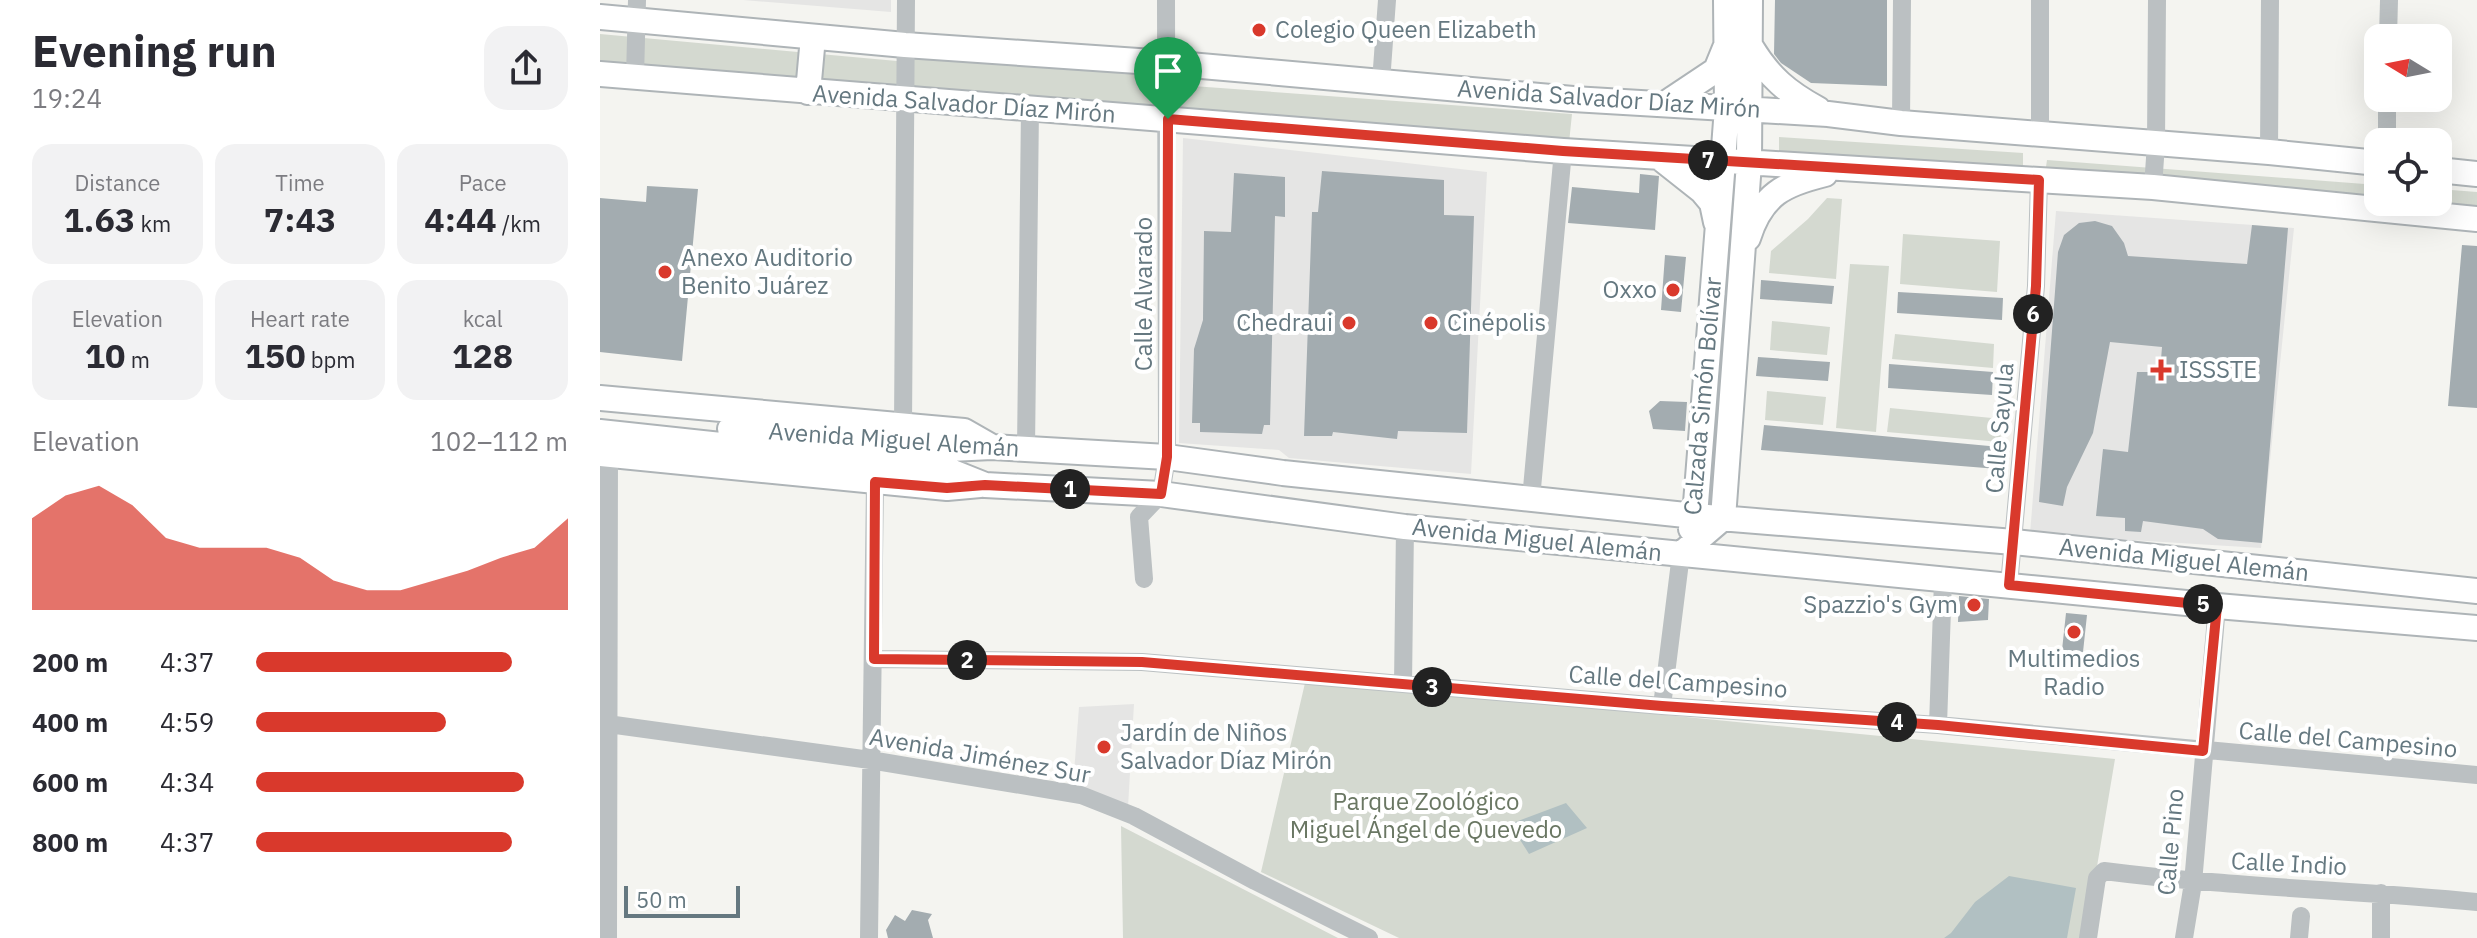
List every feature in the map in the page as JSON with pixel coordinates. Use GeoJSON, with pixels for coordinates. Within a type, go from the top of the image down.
{"type":"FeatureCollection","features":[{"type":"Feature","properties":{"kind":"main road","name":"Calzada Simón Bolívar"},"geometry":{"type":"LineString","coordinates":[[1681,554],[1723,518],[1749,163],[1739,109],[1738,47],[1726,0]]}},
{"type":"Feature","properties":{"kind":"main road","name":"Calzada Simón Bolívar"},"geometry":{"type":"LineString","coordinates":[[1738,47],[1750,0]]}},
{"type":"Feature","properties":{"kind":"main road","name":"Avenida Salvador Díaz Mirón"},"geometry":{"type":"LineString","coordinates":[[600,17],[637,10],[813,37],[1167,63],[1573,99],[1828,114],[1901,123],[2364,162]]}},
{"type":"Feature","properties":{"kind":"main road"},"geometry":{"type":"LineString","coordinates":[[808,92],[813,37]]}},
{"type":"Feature","properties":{"kind":"main road"},"geometry":{"type":"LineString","coordinates":[[1665,104],[1716,70],[1738,47],[1785,90],[1828,114]]}},
{"type":"Feature","properties":{"kind":"main road","name":"Avenida Salvador Díaz Mirón"},"geometry":{"type":"LineString","coordinates":[[600,74],[1563,151],[2153,187],[2477,219]]}},
{"type":"Feature","properties":{"kind":"main road","name":"Calzada Simón Bolívar"},"geometry":{"type":"LineString","coordinates":[[1681,554],[1695,516],[1723,161],[1739,109]]}},
{"type":"Feature","properties":{"kind":"main road"},"geometry":{"type":"LineString","coordinates":[[1659,157],[1680,172],[1712,203],[1718,232]]}},
{"type":"Feature","properties":{"kind":"main road"},"geometry":{"type":"LineString","coordinates":[[1742,259],[1751,230],[1773,193],[1790,183],[1845,168]]}},
{"type":"Feature","properties":{"kind":"main road"},"geometry":{"type":"LineString","coordinates":[[2452,171],[2477,174]]}},
{"type":"Feature","properties":{"kind":"main road"},"geometry":{"type":"LineString","coordinates":[[600,398],[964,431],[992,447]]}},
{"type":"Feature","properties":{"kind":"main road","name":"Avenida Miguel Alemán"},"geometry":{"type":"LineString","coordinates":[[600,417],[626,427],[945,469],[985,485],[1161,494],[1405,527],[2217,606],[2477,628]]}},
{"type":"Feature","properties":{"kind":"main road","name":"Avenida Miguel Alemán"},"geometry":{"type":"LineString","coordinates":[[600,432],[626,427],[950,449],[992,447],[1167,457],[1283,473],[1695,516],[2014,542],[2477,591]]}},
{"type":"Feature","properties":{"kind":"main road"},"geometry":{"type":"LineString","coordinates":[[604,454],[947,488],[985,485]]}},
{"type":"Feature","properties":{"kind":"main road"},"geometry":{"type":"LineString","coordinates":[[2074,592],[2080,549]]}},
{"type":"Feature","properties":{"kind":"street"},"geometry":{"type":"LineString","coordinates":[[903,426],[906,0]]}},
{"type":"Feature","properties":{"kind":"street","name":"Calle Alvarado"},"geometry":{"type":"LineString","coordinates":[[1144,579],[1139,517],[1161,494],[1167,457],[1166,0]]}},
{"type":"Feature","properties":{"kind":"street"},"geometry":{"type":"LineString","coordinates":[[1381,82],[1387,0]]}},
{"type":"Feature","properties":{"kind":"street"},"geometry":{"type":"LineString","coordinates":[[1901,123],[1902,0]]}},
{"type":"Feature","properties":{"kind":"street"},"geometry":{"type":"LineString","coordinates":[[2040,0],[2040,133]]}},
{"type":"Feature","properties":{"kind":"street"},"geometry":{"type":"LineString","coordinates":[[2153,187],[2157,0]]}},
{"type":"Feature","properties":{"kind":"street"},"geometry":{"type":"LineString","coordinates":[[2269,152],[2270,0]]}},
{"type":"Feature","properties":{"kind":"street"},"geometry":{"type":"LineString","coordinates":[[2388,24],[2389,0]]}},
{"type":"Feature","properties":{"kind":"street"},"geometry":{"type":"LineString","coordinates":[[635,77],[637,10]]}},
{"type":"Feature","properties":{"kind":"street"},"geometry":{"type":"LineString","coordinates":[[1026,449],[1030,108]]}},
{"type":"Feature","properties":{"kind":"street"},"geometry":{"type":"LineString","coordinates":[[1531,499],[1563,151]]}},
{"type":"Feature","properties":{"kind":"street","name":"Calle Sayula"},"geometry":{"type":"LineString","coordinates":[[2009,585],[2036,286],[2039,180]]}},
{"type":"Feature","properties":{"kind":"street"},"geometry":{"type":"LineString","coordinates":[[604,454],[608,938]]}},
{"type":"Feature","properties":{"kind":"street"},"geometry":{"type":"LineString","coordinates":[[869,938],[875,482]]}},
{"type":"Feature","properties":{"kind":"street"},"geometry":{"type":"LineString","coordinates":[[1403,684],[1405,527]]}},
{"type":"Feature","properties":{"kind":"street"},"geometry":{"type":"LineString","coordinates":[[1662,706],[1681,554]]}},
{"type":"Feature","properties":{"kind":"street"},"geometry":{"type":"LineString","coordinates":[[1938,725],[1943,580]]}},
{"type":"Feature","properties":{"kind":"street","name":"Calle Pino"},"geometry":{"type":"LineString","coordinates":[[2184,938],[2193,883],[2217,606]]}},
{"type":"Feature","properties":{"kind":"street","name":"Calle del Campesino"},"geometry":{"type":"LineString","coordinates":[[874,659],[1142,662],[1662,706],[1938,725],[2477,775]]}},
{"type":"Feature","properties":{"kind":"street","name":"Avenida Jiménez Sur"},"geometry":{"type":"LineString","coordinates":[[604,724],[870,760],[1081,795],[1134,816],[1369,938]]}},
{"type":"Feature","properties":{"kind":"street","name":"Calle Indio"},"geometry":{"type":"LineString","coordinates":[[2088,938],[2099,874],[2104,871],[2193,883],[2381,893],[2477,902]]}},
{"type":"Feature","properties":{"kind":"street"},"geometry":{"type":"LineString","coordinates":[[2381,893],[2381,938]]}},
{"type":"Feature","properties":{"kind":"street"},"geometry":{"type":"LineString","coordinates":[[2299,938],[2301,916]]}},
{"type":"Feature","properties":{"kind":"shaded area"},"geometry":{"type":"Polygon","coordinates":[[[743,0],[891,0],[891,12],[743,0]]]}},
{"type":"Feature","properties":{"kind":"shaded area"},"geometry":{"type":"Polygon","coordinates":[[[1183,138],[1487,172],[1471,474],[1289,458],[1279,450],[1179,443],[1183,138]]]}},
{"type":"Feature","properties":{"kind":"shaded area","name":"ISSSTE"},"geometry":{"type":"Polygon","coordinates":[[[2056,211],[2294,228],[2261,548],[2030,534],[2056,211]]]}},
{"type":"Feature","properties":{"kind":"shaded area","name":"Jardín de Niños Salvador Díaz Mirón"},"geometry":{"type":"Polygon","coordinates":[[[1134,704],[1128,807],[1073,786],[1079,707],[1134,704]]]}},
{"type":"Feature","properties":{"kind":"shaded area"},"geometry":{"type":"Polygon","coordinates":[[[1566,803],[1587,828],[1529,854],[1510,824],[1566,803]]]}},
{"type":"Feature","properties":{"kind":"shaded area"},"geometry":{"type":"Polygon","coordinates":[[[2009,876],[2076,888],[2067,938],[1944,938],[1975,902],[2009,876]]]}},
{"type":"Feature","properties":{"kind":"green space"},"geometry":{"type":"Polygon","coordinates":[[[600,34],[897,61],[932,57],[1153,76],[1179,85],[1572,114],[1569,143],[929,97],[895,85],[600,61],[600,34]]]}},
{"type":"Feature","properties":{"kind":"green space"},"geometry":{"type":"Polygon","coordinates":[[[1779,137],[2023,153],[2023,172],[1779,153],[1779,137]]]}},
{"type":"Feature","properties":{"kind":"green space"},"geometry":{"type":"Polygon","coordinates":[[[2047,160],[2364,184],[2364,205],[2045,174],[2047,160]]]}},
{"type":"Feature","properties":{"kind":"green space"},"geometry":{"type":"Polygon","coordinates":[[[2452,190],[2477,192],[2477,216],[2452,214],[2452,190]]]}},
{"type":"Feature","properties":{"kind":"green space"},"geometry":{"type":"Polygon","coordinates":[[[1827,198],[1842,199],[1836,279],[1769,273],[1771,251],[1827,198]]]}},
{"type":"Feature","properties":{"kind":"green space"},"geometry":{"type":"Polygon","coordinates":[[[1903,234],[2000,241],[1997,292],[1900,284],[1903,234]]]}},
{"type":"Feature","properties":{"kind":"green space"},"geometry":{"type":"Polygon","coordinates":[[[1850,264],[1889,266],[1876,432],[1836,428],[1850,264]]]}},
{"type":"Feature","properties":{"kind":"green space"},"geometry":{"type":"Polygon","coordinates":[[[1772,321],[1830,327],[1827,355],[1770,350],[1772,321]]]}},
{"type":"Feature","properties":{"kind":"green space"},"geometry":{"type":"Polygon","coordinates":[[[1895,334],[1994,344],[1993,368],[1892,359],[1895,334]]]}},
{"type":"Feature","properties":{"kind":"green space"},"geometry":{"type":"Polygon","coordinates":[[[1767,391],[1826,397],[1823,425],[1765,420],[1767,391]]]}},
{"type":"Feature","properties":{"kind":"green space"},"geometry":{"type":"Polygon","coordinates":[[[1890,408],[2002,419],[2000,442],[1887,432],[1890,408]]]}},
{"type":"Feature","properties":{"kind":"green space","name":"Parque Zoológico Miguel Ángel de Quevedo"},"geometry":{"type":"Polygon","coordinates":[[[1305,683],[1544,703],[2115,759],[2085,938],[1399,938],[1261,872],[1305,683]]]}},
{"type":"Feature","properties":{"kind":"green space"},"geometry":{"type":"Polygon","coordinates":[[[1121,826],[1338,938],[1123,938],[1121,826]]]}},
{"type":"Feature","properties":{"kind":"building"},"geometry":{"type":"Polygon","coordinates":[[[1775,0],[1887,0],[1887,86],[1811,83],[1781,63],[1774,54],[1775,0]]]}},
{"type":"Feature","properties":{"kind":"building"},"geometry":{"type":"Polygon","coordinates":[[[1322,171],[1444,180],[1444,215],[1474,216],[1467,433],[1398,431],[1397,439],[1333,432],[1332,436],[1304,436],[1312,212],[1318,212],[1322,171]]]}},
{"type":"Feature","properties":{"kind":"building"},"geometry":{"type":"Polygon","coordinates":[[[1234,173],[1285,177],[1285,217],[1275,216],[1270,425],[1264,425],[1262,434],[1200,432],[1200,423],[1192,423],[1194,349],[1203,320],[1204,231],[1231,232],[1234,173]]]}},
{"type":"Feature","properties":{"kind":"building"},"geometry":{"type":"Polygon","coordinates":[[[1640,174],[1659,176],[1655,230],[1568,223],[1572,187],[1639,193],[1640,174]]]}},
{"type":"Feature","properties":{"kind":"building"},"geometry":{"type":"Polygon","coordinates":[[[647,186],[698,189],[682,361],[600,352],[600,198],[646,202],[647,186]]]}},
{"type":"Feature","properties":{"kind":"building","name":"ISSSTE"},"geometry":{"type":"Polygon","coordinates":[[[2095,221],[2112,226],[2124,243],[2128,256],[2247,264],[2252,225],[2288,228],[2262,543],[2218,539],[2203,529],[2143,521],[2141,532],[2125,531],[2125,518],[2096,516],[2103,449],[2128,452],[2137,372],[2160,372],[2162,347],[2110,342],[2093,433],[2067,487],[2063,506],[2039,502],[2058,252],[2064,235],[2079,223],[2095,221]]]}},
{"type":"Feature","properties":{"kind":"building"},"geometry":{"type":"Polygon","coordinates":[[[2462,245],[2477,246],[2477,408],[2448,406],[2462,245]]]}},
{"type":"Feature","properties":{"kind":"building","name":"Oxxo"},"geometry":{"type":"Polygon","coordinates":[[[1665,255],[1686,257],[1681,312],[1661,310],[1665,255]]]}},
{"type":"Feature","properties":{"kind":"building"},"geometry":{"type":"Polygon","coordinates":[[[1761,280],[1834,286],[1832,304],[1760,299],[1761,280]]]}},
{"type":"Feature","properties":{"kind":"building"},"geometry":{"type":"Polygon","coordinates":[[[1898,292],[2003,298],[2002,320],[1897,313],[1898,292]]]}},
{"type":"Feature","properties":{"kind":"building"},"geometry":{"type":"Polygon","coordinates":[[[1758,357],[1830,362],[1828,381],[1756,376],[1758,357]]]}},
{"type":"Feature","properties":{"kind":"building"},"geometry":{"type":"Polygon","coordinates":[[[1889,364],[1993,372],[1992,395],[1888,388],[1889,364]]]}},
{"type":"Feature","properties":{"kind":"building"},"geometry":{"type":"Polygon","coordinates":[[[1660,401],[1687,402],[1685,431],[1653,429],[1649,411],[1660,401]]]}},
{"type":"Feature","properties":{"kind":"building"},"geometry":{"type":"Polygon","coordinates":[[[1764,425],[2000,447],[1998,469],[1761,450],[1764,425]]]}},
{"type":"Feature","properties":{"kind":"building","name":"Spazzio's Gym"},"geometry":{"type":"Polygon","coordinates":[[[1959,596],[1989,599],[1988,620],[1958,622],[1959,596]]]}},
{"type":"Feature","properties":{"kind":"building","name":"Multimedios Radio"},"geometry":{"type":"Polygon","coordinates":[[[2066,613],[2087,615],[2083,652],[2062,650],[2066,613]]]}},
{"type":"Feature","properties":{"kind":"building"},"geometry":{"type":"Polygon","coordinates":[[[912,910],[932,914],[928,920],[933,938],[888,938],[886,930],[895,915],[905,921],[912,910]]]}},
{"type":"Feature","properties":{"kind":"place","name":"Colegio Queen Elizabeth"},"geometry":{"type":"Point","coordinates":[1259,30]}},
{"type":"Feature","properties":{"kind":"place","name":"Anexo Auditorio Benito Juárez"},"geometry":{"type":"Point","coordinates":[665,272]}},
{"type":"Feature","properties":{"kind":"place","name":"Oxxo"},"geometry":{"type":"Point","coordinates":[1673,290]}},
{"type":"Feature","properties":{"kind":"place","name":"Chedraui"},"geometry":{"type":"Point","coordinates":[1349,323]}},
{"type":"Feature","properties":{"kind":"place","name":"Cinépolis"},"geometry":{"type":"Point","coordinates":[1431,323]}},
{"type":"Feature","properties":{"kind":"place","name":"ISSSTE"},"geometry":{"type":"Point","coordinates":[2161,370]}},
{"type":"Feature","properties":{"kind":"place","name":"Spazzio's Gym"},"geometry":{"type":"Point","coordinates":[1974,605]}},
{"type":"Feature","properties":{"kind":"place","name":"Multimedios Radio"},"geometry":{"type":"Point","coordinates":[2074,632]}},
{"type":"Feature","properties":{"kind":"place","name":"Jardín de Niños Salvador Díaz Mirón"},"geometry":{"type":"Point","coordinates":[1104,747]}},
{"type":"Feature","properties":{"kind":"route"},"geometry":{"type":"LineString","coordinates":[[1168,119],[1563,151],[2039,180],[2036,286],[2009,585],[2217,606],[2203,751],[1938,725],[1662,706],[1142,662],[874,659],[875,482],[947,488],[985,485],[1161,494],[1167,457],[1168,119]]}}]}
